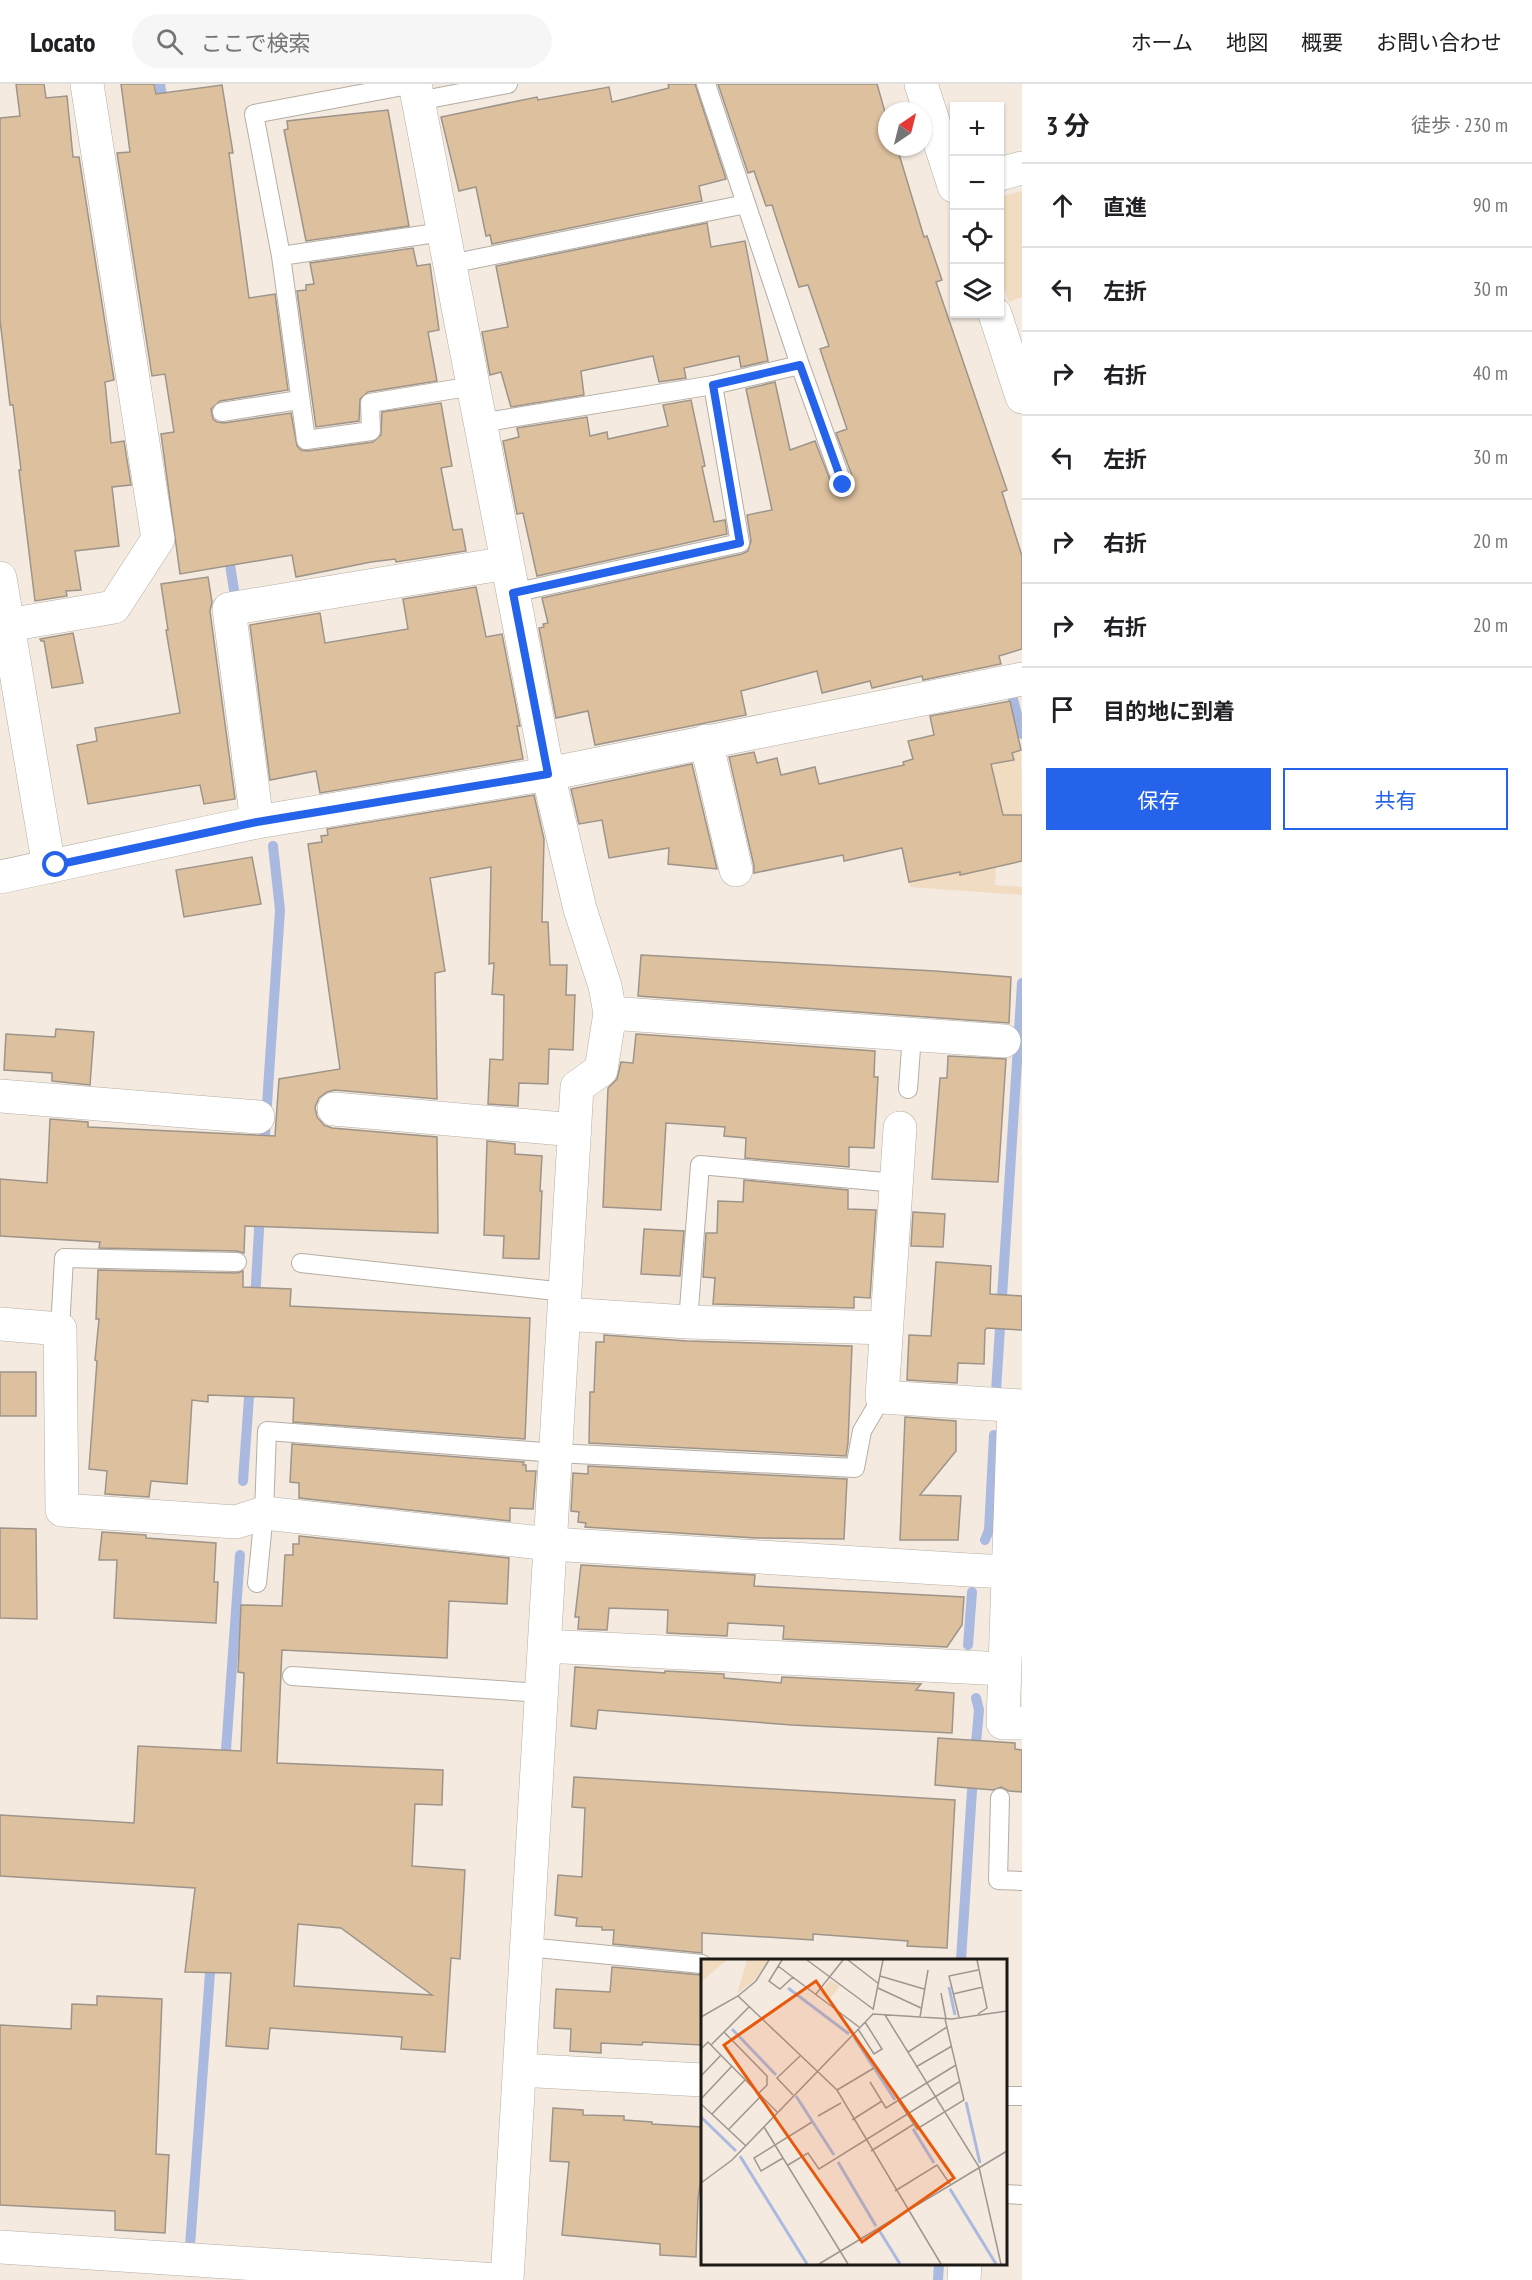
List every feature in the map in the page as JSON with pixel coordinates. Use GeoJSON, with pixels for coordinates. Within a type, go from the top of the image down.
{"type":"FeatureCollection","features":[{"type":"Feature","properties":{"kind":"street"},"geometry":{"type":"LineString","coordinates":[[7,646],[114,607],[158,539],[87,84]]}},
{"type":"Feature","properties":{"kind":"street"},"geometry":{"type":"LineString","coordinates":[[921,84],[950,174]]}},
{"type":"Feature","properties":{"kind":"street"},"geometry":{"type":"LineString","coordinates":[[415,90],[548,774],[582,916],[605,986],[610,1013],[601,1070],[577,1087],[507,2280]]}},
{"type":"Feature","properties":{"kind":"street"},"geometry":{"type":"LineString","coordinates":[[1004,173],[1022,168]]}},
{"type":"Feature","properties":{"kind":"street"},"geometry":{"type":"LineString","coordinates":[[996,318],[1022,397]]}},
{"type":"Feature","properties":{"kind":"street"},"geometry":{"type":"LineString","coordinates":[[257,822],[229,609],[510,578]]}},
{"type":"Feature","properties":{"kind":"street"},"geometry":{"type":"LineString","coordinates":[[0,579],[7,646],[49,867]]}},
{"type":"Feature","properties":{"kind":"street"},"geometry":{"type":"LineString","coordinates":[[0,877],[257,822],[548,774],[1022,679]]}},
{"type":"Feature","properties":{"kind":"street"},"geometry":{"type":"LineString","coordinates":[[706,741],[736,870]]}},
{"type":"Feature","properties":{"kind":"street"},"geometry":{"type":"LineString","coordinates":[[610,1013],[1004,1041]]}},
{"type":"Feature","properties":{"kind":"street"},"geometry":{"type":"LineString","coordinates":[[0,1096],[258,1116]]}},
{"type":"Feature","properties":{"kind":"street"},"geometry":{"type":"LineString","coordinates":[[334,1109],[575,1130]]}},
{"type":"Feature","properties":{"kind":"street"},"geometry":{"type":"LineString","coordinates":[[900,1128],[882,1397],[1018,1406],[1015,1569],[1005,1670],[1003,1723],[1022,1723]]}},
{"type":"Feature","properties":{"kind":"street"},"geometry":{"type":"LineString","coordinates":[[565,1303],[688,1322],[887,1328]]}},
{"type":"Feature","properties":{"kind":"street"},"geometry":{"type":"LineString","coordinates":[[0,1324],[60,1329],[62,1510],[236,1522],[264,1513],[550,1544],[1015,1569]]}},
{"type":"Feature","properties":{"kind":"street"},"geometry":{"type":"LineString","coordinates":[[544,1646],[1005,1670]]}},
{"type":"Feature","properties":{"kind":"street"},"geometry":{"type":"LineString","coordinates":[[519,2070],[701,2080]]}},
{"type":"Feature","properties":{"kind":"street"},"geometry":{"type":"LineString","coordinates":[[0,2247],[497,2280]]}},
{"type":"Feature","properties":{"kind":"street"},"geometry":{"type":"LineString","coordinates":[[964,2280],[965,2265]]}},
{"type":"Feature","properties":{"kind":"lane"},"geometry":{"type":"LineString","coordinates":[[473,386],[369,403],[370,431],[306,440],[281,255],[254,114],[415,90],[508,84]]}},
{"type":"Feature","properties":{"kind":"lane"},"geometry":{"type":"LineString","coordinates":[[706,84],[800,365],[843,485]]}},
{"type":"Feature","properties":{"kind":"lane"},"geometry":{"type":"LineString","coordinates":[[450,264],[746,204]]}},
{"type":"Feature","properties":{"kind":"lane"},"geometry":{"type":"LineString","coordinates":[[281,255],[443,232]]}},
{"type":"Feature","properties":{"kind":"lane"},"geometry":{"type":"LineString","coordinates":[[480,423],[713,385],[800,365]]}},
{"type":"Feature","properties":{"kind":"lane"},"geometry":{"type":"LineString","coordinates":[[510,578],[740,543],[713,385]]}},
{"type":"Feature","properties":{"kind":"lane"},"geometry":{"type":"LineString","coordinates":[[222,412],[299,400]]}},
{"type":"Feature","properties":{"kind":"lane"},"geometry":{"type":"LineString","coordinates":[[908,1089],[912,1035]]}},
{"type":"Feature","properties":{"kind":"lane"},"geometry":{"type":"LineString","coordinates":[[688,1322],[700,1165],[896,1184]]}},
{"type":"Feature","properties":{"kind":"lane"},"geometry":{"type":"LineString","coordinates":[[60,1329],[64,1258],[237,1262]]}},
{"type":"Feature","properties":{"kind":"lane"},"geometry":{"type":"LineString","coordinates":[[301,1263],[565,1303]]}},
{"type":"Feature","properties":{"kind":"lane"},"geometry":{"type":"LineString","coordinates":[[257,1583],[264,1513],[267,1431],[556,1453],[855,1468],[862,1431],[882,1397]]}},
{"type":"Feature","properties":{"kind":"lane"},"geometry":{"type":"LineString","coordinates":[[292,1676],[542,1693]]}},
{"type":"Feature","properties":{"kind":"lane"},"geometry":{"type":"LineString","coordinates":[[1000,1798],[998,1880],[1022,1881]]}},
{"type":"Feature","properties":{"kind":"lane"},"geometry":{"type":"LineString","coordinates":[[527,1947],[701,1964]]}},
{"type":"Feature","properties":{"kind":"lane"},"geometry":{"type":"LineString","coordinates":[[1007,2194],[1022,2195]]}},
{"type":"Feature","properties":{"kind":"shaded area"},"geometry":{"type":"Polygon","coordinates":[[[1022,191],[1022,297],[1009,302],[1004,288],[1004,196],[1022,191]]]}},
{"type":"Feature","properties":{"kind":"shaded area"},"geometry":{"type":"Polygon","coordinates":[[[1021,750],[1022,815],[1013,815],[1013,819],[998,818],[995,885],[1022,887],[1022,895],[910,887],[909,882],[956,873],[989,757],[1014,760],[1012,752],[1021,750]]]}},
{"type":"Feature","properties":{"kind":"building"},"geometry":{"type":"Polygon","coordinates":[[[16,84],[44,84],[46,98],[67,96],[73,157],[79,157],[114,380],[105,382],[111,443],[124,441],[131,485],[112,487],[119,546],[75,551],[81,590],[66,591],[67,596],[35,601],[13,405],[10,405],[0,320],[0,118],[20,116],[16,84]]]}},
{"type":"Feature","properties":{"kind":"building"},"geometry":{"type":"Polygon","coordinates":[[[121,84],[154,84],[156,94],[222,85],[233,153],[229,153],[249,298],[275,294],[288,390],[220,401],[211,409],[213,419],[224,423],[291,413],[297,446],[301,450],[308,451],[373,442],[381,435],[382,412],[441,403],[452,466],[441,468],[453,530],[462,529],[466,551],[396,562],[395,559],[371,562],[296,577],[292,555],[180,574],[161,434],[174,432],[165,374],[152,376],[117,153],[130,152],[121,84]]]}},
{"type":"Feature","properties":{"kind":"building"},"geometry":{"type":"Polygon","coordinates":[[[668,84],[695,84],[726,179],[699,186],[702,201],[492,244],[490,235],[486,236],[476,187],[459,191],[441,117],[537,97],[538,100],[609,87],[612,102],[669,88],[668,84]]]}},
{"type":"Feature","properties":{"kind":"building"},"geometry":{"type":"Polygon","coordinates":[[[718,84],[877,84],[882,102],[878,102],[878,156],[900,156],[924,237],[927,236],[942,280],[936,282],[1007,490],[1002,492],[1022,556],[1022,649],[999,656],[1001,664],[923,680],[922,676],[872,688],[870,681],[822,693],[817,671],[741,691],[746,715],[595,745],[588,711],[556,718],[539,628],[548,623],[542,598],[748,551],[751,541],[747,515],[772,510],[746,389],[775,382],[790,450],[815,441],[835,493],[846,496],[854,488],[854,481],[836,433],[847,429],[820,349],[829,346],[808,285],[799,287],[772,205],[766,206],[754,171],[748,173],[718,84]]]}},
{"type":"Feature","properties":{"kind":"building"},"geometry":{"type":"Polygon","coordinates":[[[388,110],[409,226],[306,241],[284,130],[288,129],[287,121],[388,110]]]}},
{"type":"Feature","properties":{"kind":"building"},"geometry":{"type":"Polygon","coordinates":[[[707,223],[711,247],[745,241],[768,361],[741,367],[739,356],[684,368],[686,378],[659,382],[653,356],[581,371],[584,395],[511,407],[501,372],[490,375],[482,332],[508,327],[496,266],[707,223]]]}},
{"type":"Feature","properties":{"kind":"building"},"geometry":{"type":"Polygon","coordinates":[[[413,248],[417,266],[430,264],[439,330],[428,332],[437,381],[368,392],[360,399],[359,421],[316,427],[297,291],[306,290],[306,285],[314,284],[310,263],[413,248]]]}},
{"type":"Feature","properties":{"kind":"building"},"geometry":{"type":"Polygon","coordinates":[[[691,400],[714,522],[725,520],[727,534],[537,576],[523,513],[517,514],[503,441],[519,437],[517,428],[587,417],[590,436],[607,432],[608,439],[668,426],[663,405],[691,400]]]}},
{"type":"Feature","properties":{"kind":"building"},"geometry":{"type":"Polygon","coordinates":[[[208,577],[212,602],[210,611],[235,799],[204,804],[200,785],[88,804],[77,745],[97,741],[95,728],[180,713],[161,584],[208,577]]]}},
{"type":"Feature","properties":{"kind":"building"},"geometry":{"type":"Polygon","coordinates":[[[476,587],[486,637],[502,634],[520,726],[517,726],[523,759],[320,793],[316,771],[270,780],[250,625],[320,613],[325,643],[408,629],[403,599],[476,587]]]}},
{"type":"Feature","properties":{"kind":"building"},"geometry":{"type":"Polygon","coordinates":[[[73,633],[83,683],[52,688],[44,641],[40,639],[73,633]]]}},
{"type":"Feature","properties":{"kind":"building"},"geometry":{"type":"Polygon","coordinates":[[[1010,701],[1021,750],[1012,753],[1014,760],[991,764],[1003,815],[1022,815],[1022,861],[960,875],[960,872],[909,882],[902,848],[844,861],[843,855],[754,873],[729,757],[754,752],[757,763],[777,758],[781,775],[815,767],[819,784],[904,765],[903,762],[913,759],[908,741],[934,735],[930,716],[1010,701]]]}},
{"type":"Feature","properties":{"kind":"building"},"geometry":{"type":"Polygon","coordinates":[[[692,764],[717,869],[668,864],[669,848],[609,858],[602,820],[579,824],[571,789],[692,764]]]}},
{"type":"Feature","properties":{"kind":"building"},"geometry":{"type":"Polygon","coordinates":[[[534,795],[544,839],[542,922],[548,922],[550,965],[567,965],[566,995],[575,995],[573,1050],[549,1049],[548,1084],[519,1083],[518,1106],[488,1104],[490,1059],[503,1060],[504,995],[492,994],[494,963],[489,964],[491,867],[430,878],[445,971],[435,973],[437,1099],[335,1090],[319,1098],[315,1107],[317,1117],[324,1125],[332,1128],[437,1137],[438,1233],[245,1226],[244,1253],[99,1248],[100,1242],[0,1236],[0,1179],[47,1183],[50,1119],[88,1122],[88,1127],[275,1136],[279,1079],[340,1069],[308,844],[322,842],[321,836],[328,835],[327,829],[534,795]]]}},
{"type":"Feature","properties":{"kind":"building"},"geometry":{"type":"Polygon","coordinates":[[[252,857],[261,904],[184,917],[176,870],[252,857]]]}},
{"type":"Feature","properties":{"kind":"building"},"geometry":{"type":"Polygon","coordinates":[[[641,955],[1011,977],[1009,1023],[638,996],[641,955]]]}},
{"type":"Feature","properties":{"kind":"building"},"geometry":{"type":"Polygon","coordinates":[[[56,1029],[94,1032],[90,1085],[52,1081],[52,1073],[4,1070],[6,1034],[55,1037],[56,1029]]]}},
{"type":"Feature","properties":{"kind":"building"},"geometry":{"type":"Polygon","coordinates":[[[636,1034],[875,1051],[874,1077],[878,1077],[874,1148],[849,1147],[849,1167],[745,1158],[746,1138],[724,1136],[725,1127],[666,1123],[661,1210],[603,1207],[608,1088],[617,1079],[621,1062],[633,1063],[636,1034]]]}},
{"type":"Feature","properties":{"kind":"building"},"geometry":{"type":"Polygon","coordinates":[[[948,1056],[1006,1059],[998,1182],[932,1179],[940,1078],[947,1078],[948,1056]]]}},
{"type":"Feature","properties":{"kind":"building"},"geometry":{"type":"Polygon","coordinates":[[[487,1141],[515,1144],[515,1154],[542,1156],[539,1259],[503,1258],[504,1236],[484,1235],[487,1141]]]}},
{"type":"Feature","properties":{"kind":"building"},"geometry":{"type":"Polygon","coordinates":[[[744,1180],[848,1190],[848,1209],[876,1210],[870,1298],[854,1297],[854,1308],[713,1304],[715,1278],[703,1277],[706,1233],[717,1233],[718,1201],[743,1202],[744,1180]]]}},
{"type":"Feature","properties":{"kind":"building"},"geometry":{"type":"Polygon","coordinates":[[[913,1212],[945,1214],[943,1247],[911,1246],[913,1212]]]}},
{"type":"Feature","properties":{"kind":"building"},"geometry":{"type":"Polygon","coordinates":[[[644,1229],[684,1231],[680,1276],[641,1274],[644,1229]]]}},
{"type":"Feature","properties":{"kind":"building"},"geometry":{"type":"Polygon","coordinates":[[[936,1262],[991,1266],[990,1294],[1022,1296],[1022,1330],[987,1328],[985,1330],[984,1364],[958,1363],[957,1383],[907,1380],[909,1335],[931,1336],[936,1262]]]}},
{"type":"Feature","properties":{"kind":"building"},"geometry":{"type":"Polygon","coordinates":[[[98,1270],[237,1273],[243,1271],[243,1287],[291,1289],[290,1306],[530,1318],[525,1439],[293,1422],[294,1398],[208,1395],[208,1402],[192,1400],[187,1484],[151,1481],[149,1497],[105,1494],[107,1471],[89,1469],[99,1319],[96,1319],[98,1270]]]}},
{"type":"Feature","properties":{"kind":"building"},"geometry":{"type":"Polygon","coordinates":[[[604,1335],[687,1341],[852,1346],[846,1456],[589,1443],[590,1392],[594,1392],[596,1342],[604,1342],[604,1335]]]}},
{"type":"Feature","properties":{"kind":"building"},"geometry":{"type":"Polygon","coordinates":[[[0,1372],[36,1372],[36,1416],[0,1416],[0,1372]]]}},
{"type":"Feature","properties":{"kind":"building"},"geometry":{"type":"Polygon","coordinates":[[[905,1417],[956,1421],[956,1451],[920,1495],[961,1496],[958,1540],[900,1540],[905,1417]]]}},
{"type":"Feature","properties":{"kind":"building"},"geometry":{"type":"Polygon","coordinates":[[[292,1444],[524,1462],[526,1471],[536,1471],[533,1509],[510,1508],[510,1521],[299,1498],[299,1483],[290,1482],[292,1444]]]}},
{"type":"Feature","properties":{"kind":"building"},"geometry":{"type":"Polygon","coordinates":[[[588,1466],[847,1479],[844,1539],[756,1538],[585,1527],[586,1523],[578,1522],[579,1512],[571,1511],[573,1473],[588,1474],[588,1466]]]}},
{"type":"Feature","properties":{"kind":"building"},"geometry":{"type":"Polygon","coordinates":[[[0,1528],[36,1529],[37,1619],[0,1618],[0,1528]]]}},
{"type":"Feature","properties":{"kind":"building"},"geometry":{"type":"Polygon","coordinates":[[[102,1532],[216,1543],[214,1582],[218,1582],[216,1623],[114,1618],[117,1560],[99,1560],[102,1532]]]}},
{"type":"Feature","properties":{"kind":"building"},"geometry":{"type":"Polygon","coordinates":[[[299,1536],[509,1558],[507,1604],[449,1601],[447,1658],[282,1650],[277,1763],[443,1770],[442,1805],[415,1804],[412,1866],[465,1870],[460,1959],[451,1958],[445,2052],[401,2049],[402,2037],[270,2028],[268,2049],[226,2046],[231,1973],[185,1972],[195,1888],[0,1876],[0,1815],[134,1823],[138,1746],[241,1751],[244,1673],[238,1672],[241,1605],[282,1606],[285,1555],[293,1555],[293,1544],[299,1544],[299,1536]],[[298,1924],[294,1986],[432,1995],[341,1928],[298,1924]]]}},
{"type":"Feature","properties":{"kind":"building"},"geometry":{"type":"Polygon","coordinates":[[[581,1565],[755,1575],[754,1586],[964,1597],[962,1625],[947,1647],[783,1639],[784,1626],[728,1623],[727,1636],[667,1633],[668,1610],[609,1608],[607,1630],[578,1629],[579,1617],[575,1617],[581,1565]]]}},
{"type":"Feature","properties":{"kind":"building"},"geometry":{"type":"Polygon","coordinates":[[[575,1667],[724,1674],[724,1678],[781,1683],[782,1677],[921,1684],[916,1690],[954,1693],[952,1733],[792,1725],[598,1710],[596,1729],[571,1726],[575,1667]]]}},
{"type":"Feature","properties":{"kind":"building"},"geometry":{"type":"Polygon","coordinates":[[[938,1738],[1015,1743],[1015,1749],[1022,1750],[1022,1792],[1009,1791],[1001,1787],[993,1790],[935,1785],[938,1738]]]}},
{"type":"Feature","properties":{"kind":"building"},"geometry":{"type":"Polygon","coordinates":[[[574,1777],[955,1800],[947,1948],[907,1946],[908,1941],[813,1934],[813,1940],[702,1933],[702,1953],[613,1944],[614,1930],[576,1926],[577,1918],[555,1915],[558,1875],[582,1877],[585,1808],[572,1807],[574,1777]]]}},
{"type":"Feature","properties":{"kind":"building"},"geometry":{"type":"Polygon","coordinates":[[[612,1967],[701,1975],[701,2045],[643,2042],[642,2045],[601,2043],[601,2053],[570,2051],[571,2029],[554,2028],[556,1989],[610,1992],[612,1967]]]}},
{"type":"Feature","properties":{"kind":"building"},"geometry":{"type":"Polygon","coordinates":[[[97,1996],[162,1999],[156,2154],[169,2155],[165,2233],[115,2230],[115,2211],[0,2205],[0,2025],[71,2029],[72,2004],[97,2005],[97,1996]]]}},
{"type":"Feature","properties":{"kind":"building"},"geometry":{"type":"Polygon","coordinates":[[[553,2108],[583,2110],[583,2115],[624,2116],[624,2120],[652,2122],[652,2124],[701,2127],[701,2179],[696,2257],[660,2255],[660,2244],[562,2235],[569,2162],[550,2161],[553,2108]]]}},
{"type":"Feature","properties":{"kind":"waterway"},"geometry":{"type":"LineString","coordinates":[[160,84],[164,106]]}},
{"type":"Feature","properties":{"kind":"waterway"},"geometry":{"type":"LineString","coordinates":[[228,552],[234,590]]}},
{"type":"Feature","properties":{"kind":"waterway"},"geometry":{"type":"LineString","coordinates":[[1013,699],[1022,734]]}},
{"type":"Feature","properties":{"kind":"waterway"},"geometry":{"type":"LineString","coordinates":[[264,1149],[280,910],[273,846]]}},
{"type":"Feature","properties":{"kind":"waterway"},"geometry":{"type":"LineString","coordinates":[[996,1391],[1022,983]]}},
{"type":"Feature","properties":{"kind":"waterway"},"geometry":{"type":"LineString","coordinates":[[255,1301],[260,1212]]}},
{"type":"Feature","properties":{"kind":"waterway"},"geometry":{"type":"LineString","coordinates":[[243,1481],[250,1383]]}},
{"type":"Feature","properties":{"kind":"waterway"},"geometry":{"type":"LineString","coordinates":[[985,1540],[989,1530],[994,1435]]}},
{"type":"Feature","properties":{"kind":"waterway"},"geometry":{"type":"LineString","coordinates":[[225,1764],[240,1555]]}},
{"type":"Feature","properties":{"kind":"waterway"},"geometry":{"type":"LineString","coordinates":[[968,1645],[972,1592]]}},
{"type":"Feature","properties":{"kind":"waterway"},"geometry":{"type":"LineString","coordinates":[[975,1754],[979,1710],[976,1698]]}},
{"type":"Feature","properties":{"kind":"waterway"},"geometry":{"type":"LineString","coordinates":[[961,1959],[973,1775]]}},
{"type":"Feature","properties":{"kind":"waterway"},"geometry":{"type":"LineString","coordinates":[[190,2246],[211,1959]]}},
{"type":"Feature","properties":{"kind":"waterway"},"geometry":{"type":"LineString","coordinates":[[938,2280],[939,2265]]}},
{"type":"Feature","properties":{"kind":"route"},"geometry":{"type":"LineString","coordinates":[[56,865],[257,822],[548,774],[513,593],[740,543],[713,385],[800,365],[843,485]]}}]}
